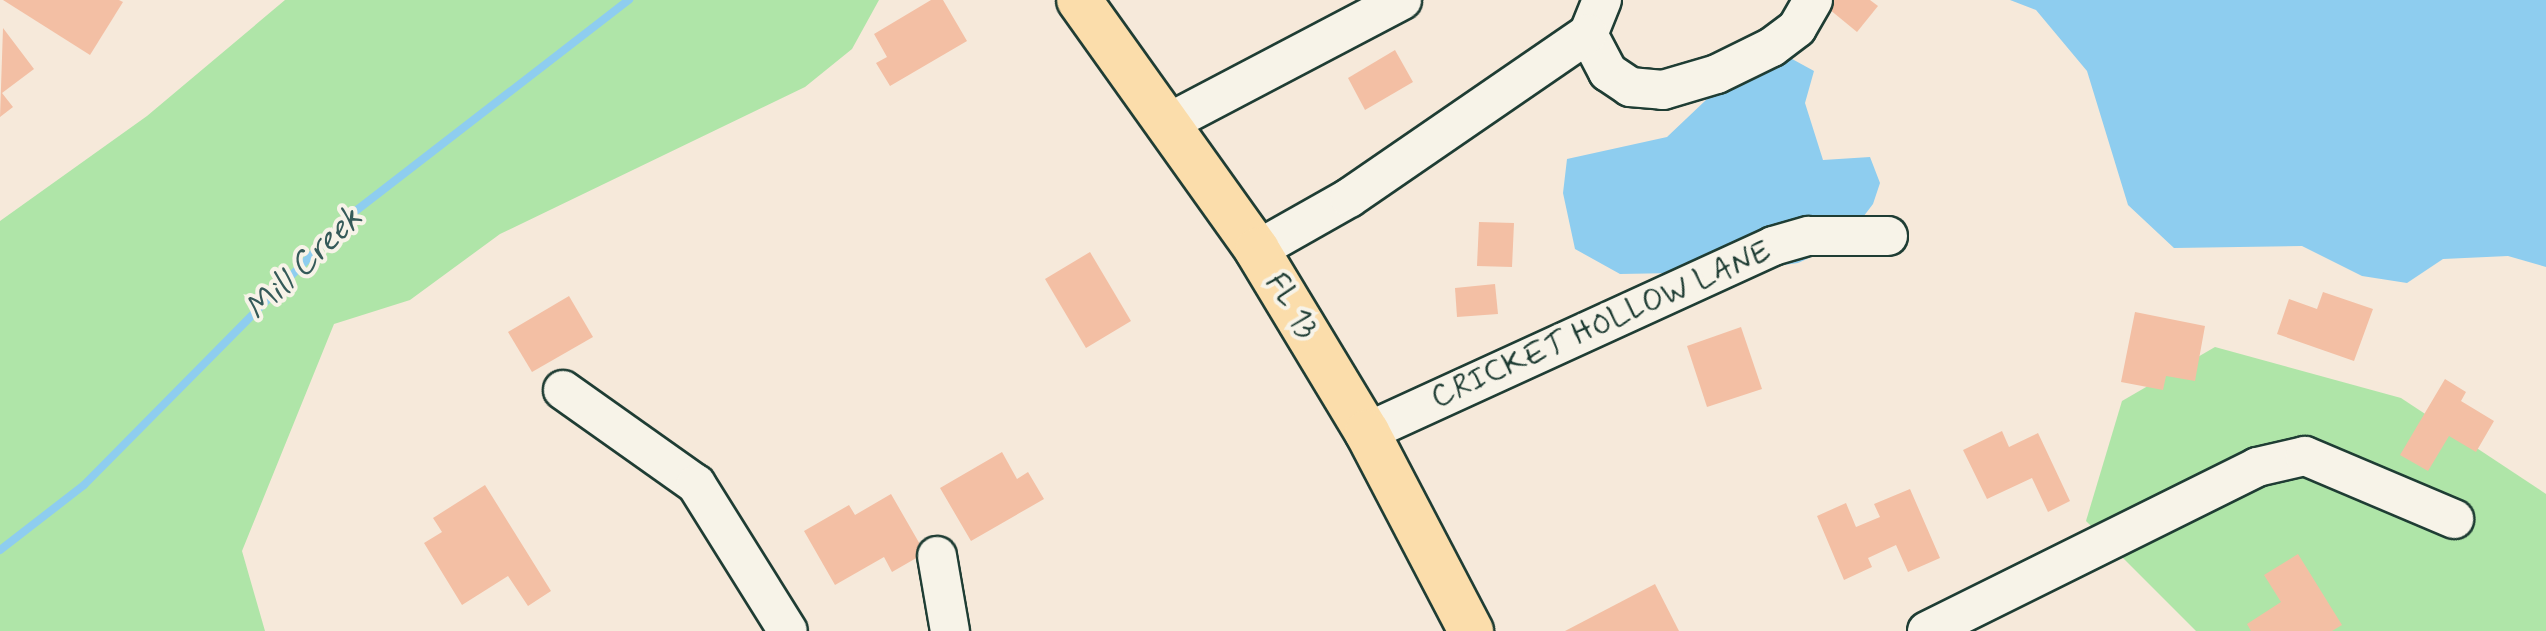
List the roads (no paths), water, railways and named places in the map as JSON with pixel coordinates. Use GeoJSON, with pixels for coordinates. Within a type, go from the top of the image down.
{"type":"FeatureCollection","features":[{"type":"Feature","properties":{"kind":"main road","name":"FL 13"},"geometry":{"type":"LineString","coordinates":[[1079,0],[1170,122],[1257,250],[1367,432],[1471,631]]}},
{"type":"Feature","properties":{"kind":"street"},"geometry":{"type":"LineString","coordinates":[[1170,122],[1402,0]]}},
{"type":"Feature","properties":{"kind":"street"},"geometry":{"type":"LineString","coordinates":[[1257,250],[1349,198],[1595,17],[1608,72],[1630,87],[1663,90],[1717,74],[1772,47],[1797,28],[1813,0]]}},
{"type":"Feature","properties":{"kind":"street","name":"CRICKET HOLLOW LANE"},"geometry":{"type":"LineString","coordinates":[[1367,432],[1773,246],[1809,236],[1888,236]]}},
{"type":"Feature","properties":{"kind":"street"},"geometry":{"type":"LineString","coordinates":[[563,390],[696,484],[788,631]]}},
{"type":"Feature","properties":{"kind":"street"},"geometry":{"type":"LineString","coordinates":[[1927,631],[2257,467],[2305,456],[2454,519]]}},
{"type":"Feature","properties":{"kind":"street"},"geometry":{"type":"LineString","coordinates":[[937,556],[950,631]]}},
{"type":"Feature","properties":{"kind":"water"},"geometry":{"type":"Polygon","coordinates":[[[2010,0],[2546,0],[2546,267],[2508,256],[2443,259],[2407,283],[2362,276],[2302,246],[2174,248],[2128,205],[2087,71],[2036,10],[2010,0]]]}},
{"type":"Feature","properties":{"kind":"water"},"geometry":{"type":"Polygon","coordinates":[[[1765,44],[1814,71],[1805,103],[1823,160],[1870,157],[1880,183],[1873,204],[1844,242],[1798,263],[1731,272],[1620,274],[1575,249],[1563,193],[1567,159],[1667,137],[1765,44]]]}},
{"type":"Feature","properties":{"kind":"waterway","name":"Mill Creek"},"geometry":{"type":"LineString","coordinates":[[0,550],[84,485],[353,213],[629,0]]}}]}
